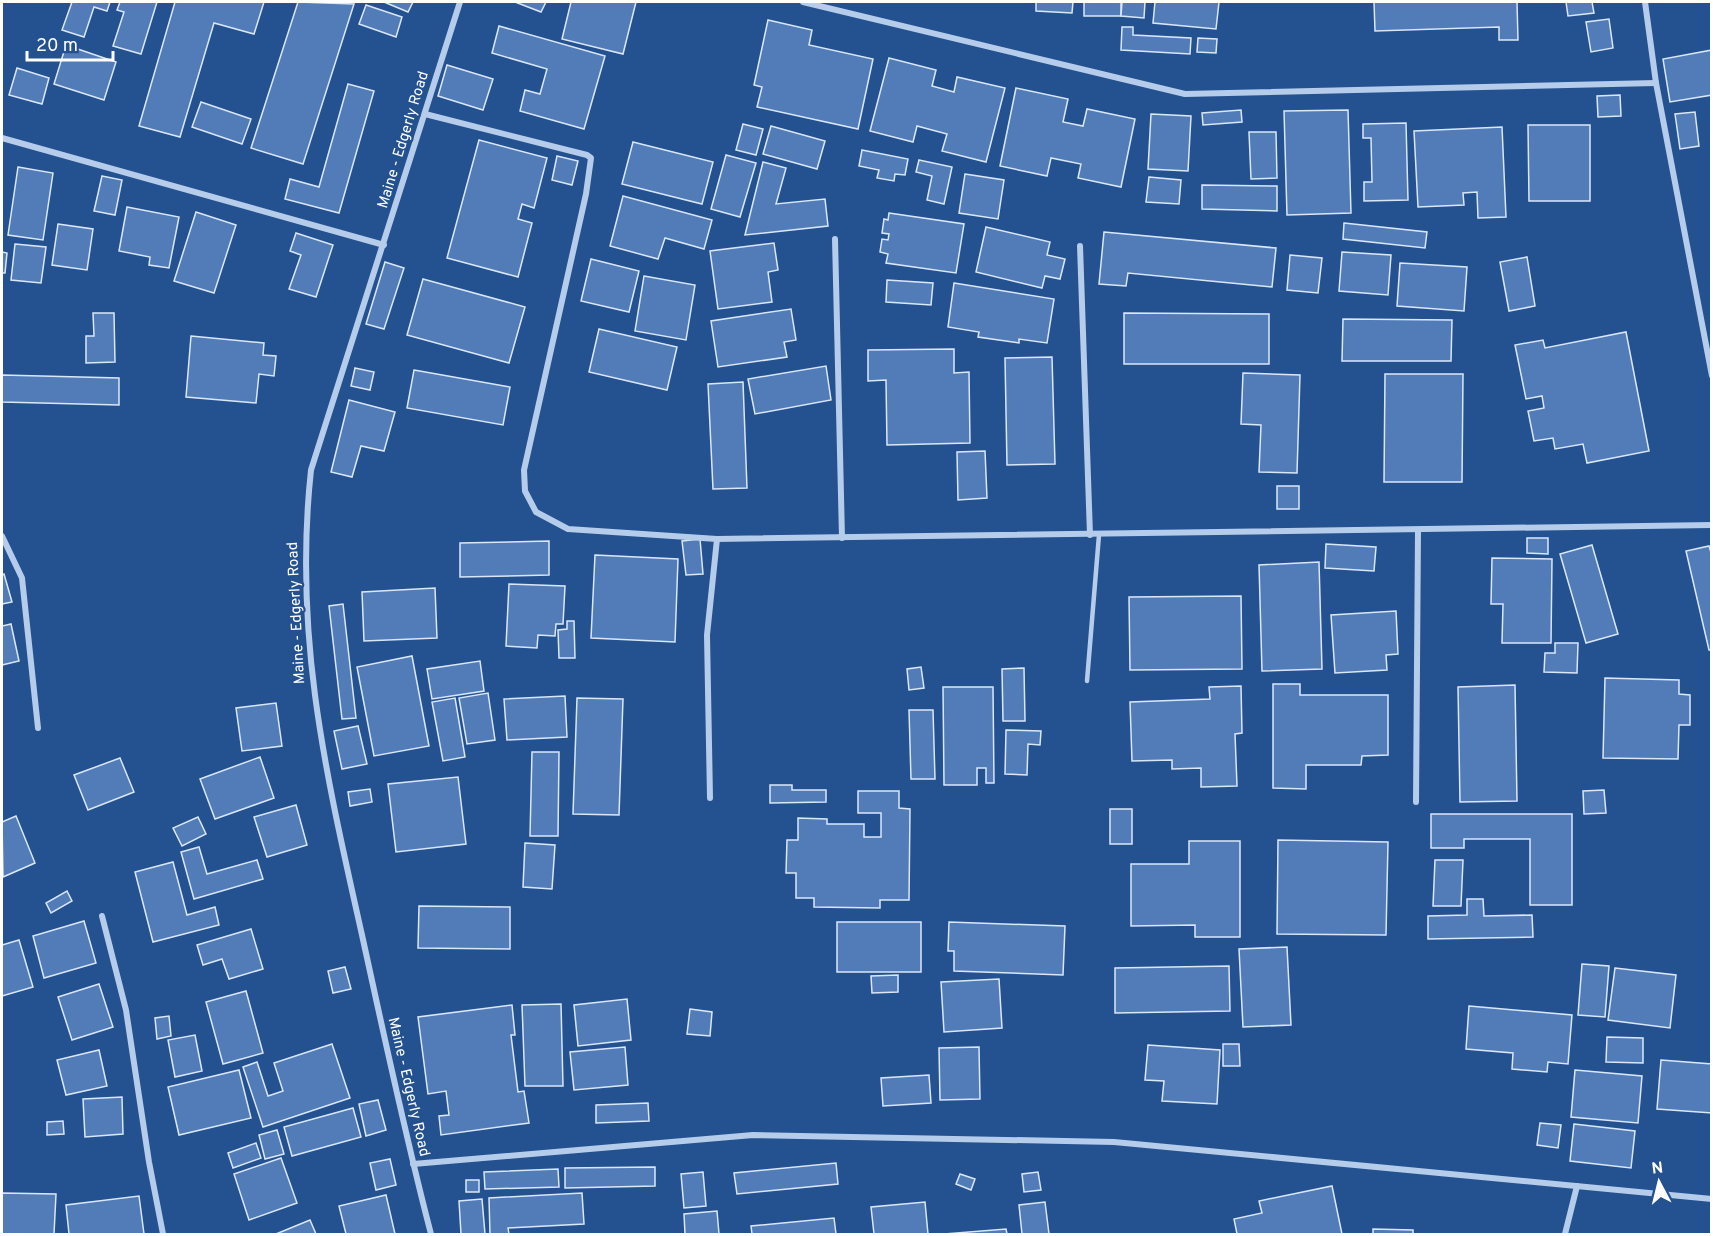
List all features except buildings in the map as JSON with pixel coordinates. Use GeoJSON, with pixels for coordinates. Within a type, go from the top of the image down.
{"type":"FeatureCollection","features":[{"type":"Feature","properties":{"kind":"street","name":"Maine - Edgerly Road"},"geometry":{"type":"LineString","coordinates":[[431,1234],[413,1164],[324,764],[309,662],[304,579],[305,523],[310,470],[460,2]]}},
{"type":"Feature","properties":{"kind":"street"},"geometry":{"type":"LineString","coordinates":[[803,2],[1185,94],[1656,83]]}},
{"type":"Feature","properties":{"kind":"street"},"geometry":{"type":"LineString","coordinates":[[1645,2],[1656,83],[1712,376]]}},
{"type":"Feature","properties":{"kind":"street"},"geometry":{"type":"LineString","coordinates":[[425,114],[587,155],[591,159],[586,194],[524,470],[525,491],[536,512],[568,529],[717,539],[1418,531],[1712,525]]}},
{"type":"Feature","properties":{"kind":"street"},"geometry":{"type":"LineString","coordinates":[[2,138],[384,245]]}},
{"type":"Feature","properties":{"kind":"street"},"geometry":{"type":"LineString","coordinates":[[835,239],[842,538]]}},
{"type":"Feature","properties":{"kind":"street"},"geometry":{"type":"LineString","coordinates":[[1080,246],[1090,535]]}},
{"type":"Feature","properties":{"kind":"street"},"geometry":{"type":"LineString","coordinates":[[1416,802],[1418,531]]}},
{"type":"Feature","properties":{"kind":"street"},"geometry":{"type":"LineString","coordinates":[[2,536],[22,579],[38,728]]}},
{"type":"Feature","properties":{"kind":"street"},"geometry":{"type":"LineString","coordinates":[[710,798],[708,635],[717,539]]}},
{"type":"Feature","properties":{"kind":"street"},"geometry":{"type":"LineString","coordinates":[[102,916],[126,1010],[149,1162],[163,1234]]}},
{"type":"Feature","properties":{"kind":"street"},"geometry":{"type":"LineString","coordinates":[[413,1164],[753,1135],[1114,1142],[1712,1199]]}},
{"type":"Feature","properties":{"kind":"street"},"geometry":{"type":"LineString","coordinates":[[1565,1234],[1577,1186]]}},
{"type":"Feature","properties":{"kind":"lane"},"geometry":{"type":"LineString","coordinates":[[1087,681],[1099,535]]}}]}
